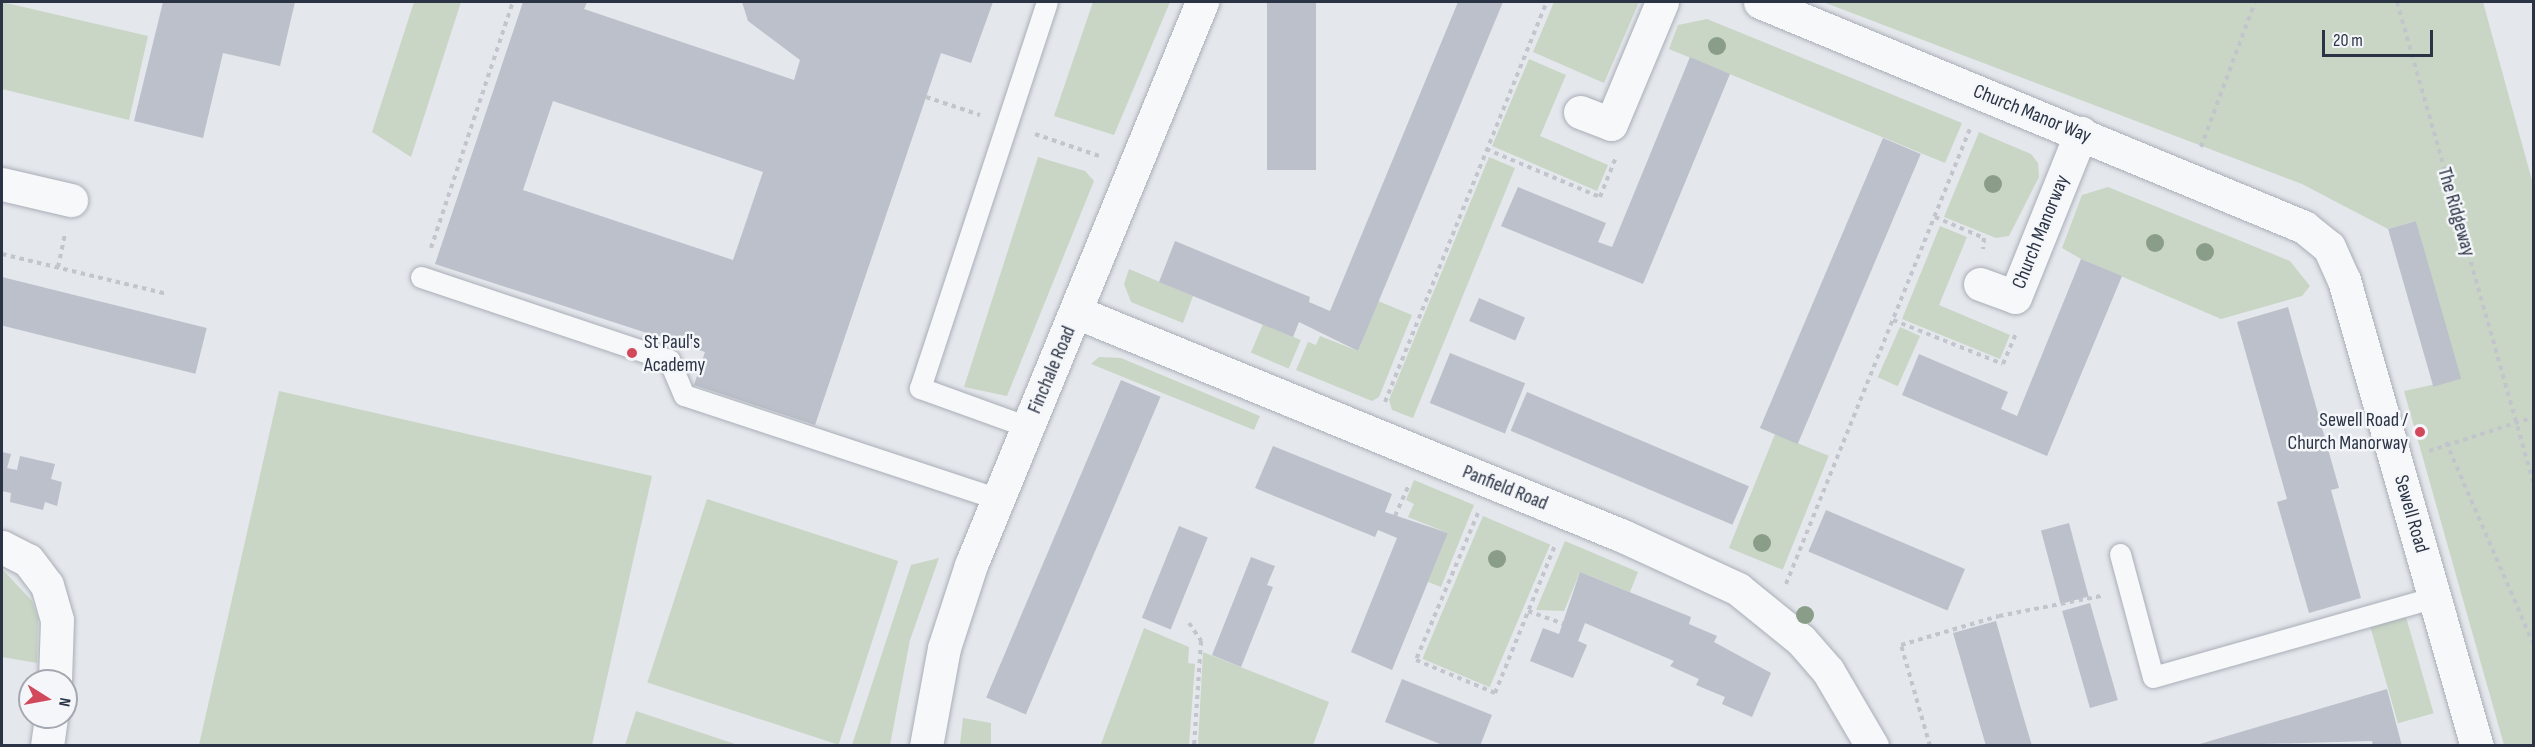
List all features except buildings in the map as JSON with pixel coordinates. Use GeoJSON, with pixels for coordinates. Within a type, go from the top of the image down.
{"type":"FeatureCollection","features":[{"type":"Feature","properties":{"kind":"street","name":"Finchale Road"},"geometry":{"type":"LineString","coordinates":[[926,746],[947,637],[998,499],[1202,2]]}},
{"type":"Feature","properties":{"kind":"street"},"geometry":{"type":"LineString","coordinates":[[1581,112],[1611,124],[1662,2]]}},
{"type":"Feature","properties":{"kind":"street","name":"Church Manor Way"},"geometry":{"type":"LineString","coordinates":[[1760,2],[2304,227]]}},
{"type":"Feature","properties":{"kind":"street","name":"Church Manorway"},"geometry":{"type":"LineString","coordinates":[[1980,284],[2015,297],[2081,133]]}},
{"type":"Feature","properties":{"kind":"street"},"geometry":{"type":"LineString","coordinates":[[2,184],[71,200]]}},
{"type":"Feature","properties":{"kind":"street","name":"Sewell Road"},"geometry":{"type":"LineString","coordinates":[[2304,227],[2329,246],[2344,280],[2476,746]]}},
{"type":"Feature","properties":{"kind":"street","name":"Panfield Road"},"geometry":{"type":"LineString","coordinates":[[1076,312],[1700,568],[1773,616],[1828,672],[1872,746]]}},
{"type":"Feature","properties":{"kind":"street"},"geometry":{"type":"LineString","coordinates":[[2,547],[28,560],[50,591],[59,648],[56,669]]}},
{"type":"Feature","properties":{"kind":"street"},"geometry":{"type":"LineString","coordinates":[[47,746],[49,729]]}},
{"type":"Feature","properties":{"kind":"lane"},"geometry":{"type":"LineString","coordinates":[[1028,427],[920,388],[1047,2]]}},
{"type":"Feature","properties":{"kind":"lane"},"geometry":{"type":"LineString","coordinates":[[421,277],[669,360],[684,395],[998,499]]}},
{"type":"Feature","properties":{"kind":"lane"},"geometry":{"type":"LineString","coordinates":[[2120,554],[2153,677],[2435,597]]}},
{"type":"Feature","properties":{"kind":"path"},"geometry":{"type":"LineString","coordinates":[[421,277],[513,2]]}},
{"type":"Feature","properties":{"kind":"path"},"geometry":{"type":"LineString","coordinates":[[1372,433],[1547,2]]}},
{"type":"Feature","properties":{"kind":"path"},"geometry":{"type":"LineString","coordinates":[[2184,176],[2199,150],[2255,2]]}},
{"type":"Feature","properties":{"kind":"path","name":"The Ridgeway"},"geometry":{"type":"LineString","coordinates":[[2397,2],[2534,485]]}},
{"type":"Feature","properties":{"kind":"path"},"geometry":{"type":"LineString","coordinates":[[1773,616],[1983,94]]}},
{"type":"Feature","properties":{"kind":"path"},"geometry":{"type":"LineString","coordinates":[[1486,149],[1600,197],[1616,158],[1611,124]]}},
{"type":"Feature","properties":{"kind":"path"},"geometry":{"type":"LineString","coordinates":[[1935,217],[1984,238],[1980,284]]}},
{"type":"Feature","properties":{"kind":"path"},"geometry":{"type":"LineString","coordinates":[[2,254],[167,294]]}},
{"type":"Feature","properties":{"kind":"path"},"geometry":{"type":"LineString","coordinates":[[1893,320],[2003,364],[2028,303],[2015,297]]}},
{"type":"Feature","properties":{"kind":"path"},"geometry":{"type":"LineString","coordinates":[[2534,417],[2446,442],[2534,645]]}},
{"type":"Feature","properties":{"kind":"path"},"geometry":{"type":"LineString","coordinates":[[1491,482],[1416,660],[1495,693],[1568,514]]}},
{"type":"Feature","properties":{"kind":"path"},"geometry":{"type":"LineString","coordinates":[[1930,746],[1901,645],[2129,587]]}},
{"type":"Feature","properties":{"kind":"path"},"geometry":{"type":"LineString","coordinates":[[1528,610],[1563,624]]}},
{"type":"Feature","properties":{"kind":"path"},"geometry":{"type":"LineString","coordinates":[[1189,623],[1201,641],[1194,746]]}},
{"type":"Feature","properties":{"kind":"green space"},"geometry":{"type":"Polygon","coordinates":[[[2,2],[148,36],[129,120],[2,89],[2,2]]]}},
{"type":"Feature","properties":{"kind":"green space"},"geometry":{"type":"Polygon","coordinates":[[[414,2],[461,2],[411,157],[372,132],[414,2]]]}},
{"type":"Feature","properties":{"kind":"green space"},"geometry":{"type":"Polygon","coordinates":[[[1093,2],[1170,2],[1114,135],[1054,116],[1093,2]]]}},
{"type":"Feature","properties":{"kind":"green space"},"geometry":{"type":"Polygon","coordinates":[[[1554,2],[1639,2],[1604,83],[1533,52],[1554,2]]]}},
{"type":"Feature","properties":{"kind":"green space"},"geometry":{"type":"Polygon","coordinates":[[[1823,2],[2483,2],[2533,184],[2533,745],[2504,745],[2404,391],[2460,379],[2416,221],[2388,229],[2302,184],[1823,2]]]}},
{"type":"Feature","properties":{"kind":"green space"},"geometry":{"type":"Polygon","coordinates":[[[1707,19],[1962,123],[1945,163],[1669,49],[1678,25],[1707,19]]]}},
{"type":"Feature","properties":{"kind":"green space"},"geometry":{"type":"Polygon","coordinates":[[[1529,59],[1566,75],[1540,136],[1608,165],[1597,191],[1492,146],[1529,59]]]}},
{"type":"Feature","properties":{"kind":"green space"},"geometry":{"type":"Polygon","coordinates":[[[1979,132],[2031,154],[2038,163],[2039,177],[2009,236],[1996,238],[1944,217],[1979,132]]]}},
{"type":"Feature","properties":{"kind":"green space"},"geometry":{"type":"Polygon","coordinates":[[[1038,157],[1085,171],[1094,181],[1007,396],[964,387],[1038,157]]]}},
{"type":"Feature","properties":{"kind":"green space"},"geometry":{"type":"Polygon","coordinates":[[[1489,157],[1515,168],[1413,418],[1392,410],[1389,400],[1489,157]]]}},
{"type":"Feature","properties":{"kind":"green space"},"geometry":{"type":"Polygon","coordinates":[[[2108,187],[2290,261],[2310,286],[2302,296],[2221,319],[2081,259],[2062,248],[2082,195],[2108,187]]]}},
{"type":"Feature","properties":{"kind":"green space"},"geometry":{"type":"Polygon","coordinates":[[[1940,226],[1967,237],[1939,305],[2010,335],[2000,359],[1902,319],[1940,226]]]}},
{"type":"Feature","properties":{"kind":"green space"},"geometry":{"type":"Polygon","coordinates":[[[1129,269],[1193,296],[1183,323],[1131,302],[1124,284],[1129,269]]]}},
{"type":"Feature","properties":{"kind":"green space"},"geometry":{"type":"Polygon","coordinates":[[[1378,301],[1412,315],[1379,397],[1372,401],[1296,370],[1308,342],[1316,345],[1320,336],[1358,351],[1378,301]]]}},
{"type":"Feature","properties":{"kind":"green space"},"geometry":{"type":"Polygon","coordinates":[[[1263,324],[1301,340],[1289,369],[1251,353],[1263,324]]]}},
{"type":"Feature","properties":{"kind":"green space"},"geometry":{"type":"Polygon","coordinates":[[[1900,327],[1920,336],[1898,386],[1878,377],[1900,327]]]}},
{"type":"Feature","properties":{"kind":"green space"},"geometry":{"type":"Polygon","coordinates":[[[1099,357],[1121,358],[1260,416],[1254,430],[1091,364],[1099,357]]]}},
{"type":"Feature","properties":{"kind":"green space"},"geometry":{"type":"Polygon","coordinates":[[[279,391],[652,476],[592,745],[199,745],[279,391]]]}},
{"type":"Feature","properties":{"kind":"green space"},"geometry":{"type":"Polygon","coordinates":[[[1775,434],[1829,456],[1783,570],[1729,548],[1775,434]]]}},
{"type":"Feature","properties":{"kind":"green space"},"geometry":{"type":"Polygon","coordinates":[[[1414,480],[1474,505],[1441,587],[1428,582],[1448,533],[1408,517],[1414,504],[1406,500],[1414,480]]]}},
{"type":"Feature","properties":{"kind":"green space"},"geometry":{"type":"Polygon","coordinates":[[[707,499],[898,561],[839,745],[647,683],[707,499]]]}},
{"type":"Feature","properties":{"kind":"green space"},"geometry":{"type":"Polygon","coordinates":[[[1483,516],[1550,545],[1490,687],[1422,659],[1483,516]]]}},
{"type":"Feature","properties":{"kind":"green space"},"geometry":{"type":"Polygon","coordinates":[[[1565,541],[1638,572],[1630,592],[1580,572],[1564,611],[1536,610],[1565,541]]]}},
{"type":"Feature","properties":{"kind":"green space"},"geometry":{"type":"Polygon","coordinates":[[[939,558],[910,640],[890,745],[852,745],[911,565],[939,558]]]}},
{"type":"Feature","properties":{"kind":"green space"},"geometry":{"type":"Polygon","coordinates":[[[2,569],[32,601],[38,619],[37,663],[2,657],[2,569]]]}},
{"type":"Feature","properties":{"kind":"green space"},"geometry":{"type":"Polygon","coordinates":[[[2406,617],[2434,713],[2398,723],[2370,627],[2406,617]]]}},
{"type":"Feature","properties":{"kind":"green space"},"geometry":{"type":"Polygon","coordinates":[[[1144,628],[1189,647],[1188,663],[1195,664],[1189,745],[1101,744],[1144,628]]]}},
{"type":"Feature","properties":{"kind":"green space"},"geometry":{"type":"Polygon","coordinates":[[[1203,652],[1329,702],[1313,745],[1198,745],[1203,652]]]}},
{"type":"Feature","properties":{"kind":"green space"},"geometry":{"type":"Polygon","coordinates":[[[636,711],[738,745],[625,745],[636,711]]]}},
{"type":"Feature","properties":{"kind":"green space"},"geometry":{"type":"Polygon","coordinates":[[[963,718],[991,723],[991,745],[960,745],[963,718]]]}},
{"type":"Feature","properties":{"kind":"place","name":"St Paul's Academy"},"geometry":{"type":"Point","coordinates":[632,353]}},
{"type":"Feature","properties":{"kind":"place","name":"Sewell Road / Church Manorway"},"geometry":{"type":"Point","coordinates":[2420,432]}}]}
